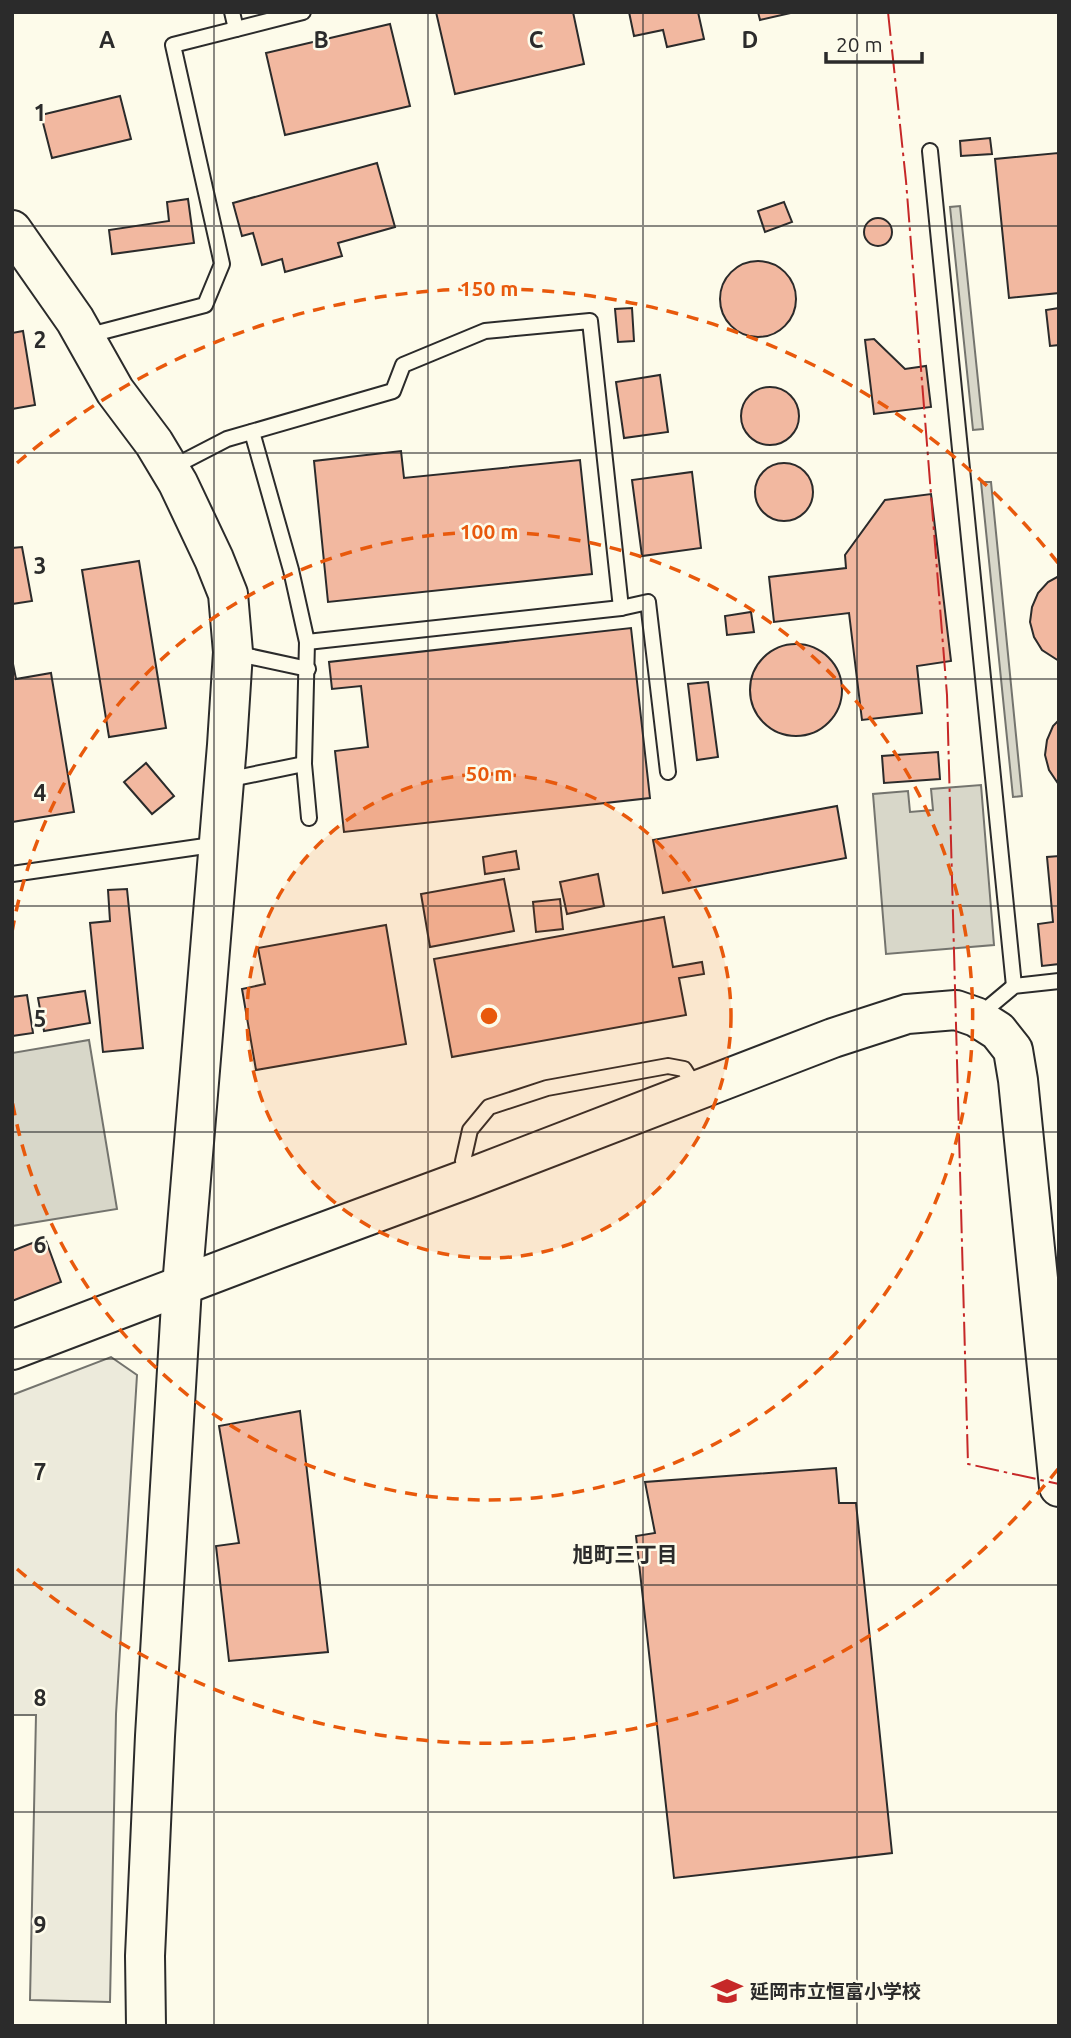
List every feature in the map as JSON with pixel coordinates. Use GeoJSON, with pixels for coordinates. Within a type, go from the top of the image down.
{"type":"FeatureCollection","features":[{"type":"Feature","properties":{"kind":"street"},"geometry":{"type":"LineString","coordinates":[[17,244],[75,320],[115,391],[154,443],[169,469],[214,559],[228,594],[233,653],[182,1287],[153,1764],[145,1956],[146,2026]]}},
{"type":"Feature","properties":{"kind":"street"},"geometry":{"type":"LineString","coordinates":[[12,1350],[833,1038],[907,1014],[956,1010],[976,1017],[998,1031],[1013,1050],[1059,1487]]}},
{"type":"Feature","properties":{"kind":"lane"},"geometry":{"type":"LineString","coordinates":[[232,12],[236,29]]}},
{"type":"Feature","properties":{"kind":"lane"},"geometry":{"type":"LineString","coordinates":[[84,336],[205,305],[222,264],[173,45],[303,12]]}},
{"type":"Feature","properties":{"kind":"lane"},"geometry":{"type":"LineString","coordinates":[[930,151],[1014,986]]}},
{"type":"Feature","properties":{"kind":"lane"},"geometry":{"type":"LineString","coordinates":[[169,469],[227,439],[393,391],[404,365],[485,331],[590,321],[621,608]]}},
{"type":"Feature","properties":{"kind":"lane"},"geometry":{"type":"LineString","coordinates":[[252,432],[291,570],[307,642],[304,764],[309,818]]}},
{"type":"Feature","properties":{"kind":"lane"},"geometry":{"type":"LineString","coordinates":[[307,642],[621,608],[648,602],[668,772]]}},
{"type":"Feature","properties":{"kind":"lane"},"geometry":{"type":"LineString","coordinates":[[233,653],[308,669]]}},
{"type":"Feature","properties":{"kind":"lane"},"geometry":{"type":"LineString","coordinates":[[224,781],[304,764]]}},
{"type":"Feature","properties":{"kind":"lane"},"geometry":{"type":"LineString","coordinates":[[12,874],[219,844]]}},
{"type":"Feature","properties":{"kind":"lane"},"geometry":{"type":"LineString","coordinates":[[976,1017],[1014,986],[1059,981]]}},
{"type":"Feature","properties":{"kind":"lane"},"geometry":{"type":"LineString","coordinates":[[467,1179],[463,1161],[470,1130],[489,1107],[547,1087],[667,1066],[684,1069],[698,1091]]}},
{"type":"Feature","properties":{"kind":"shaded area"},"geometry":{"type":"Polygon","coordinates":[[[960,206],[983,429],[973,430],[950,207],[960,206]]]}},
{"type":"Feature","properties":{"kind":"shaded area"},"geometry":{"type":"Polygon","coordinates":[[[981,482],[991,482],[1022,796],[1013,797],[981,482]]]}},
{"type":"Feature","properties":{"kind":"shaded area"},"geometry":{"type":"Polygon","coordinates":[[[981,785],[994,945],[886,954],[873,794],[908,791],[910,812],[933,810],[931,789],[981,785]]]}},
{"type":"Feature","properties":{"kind":"shaded area"},"geometry":{"type":"Polygon","coordinates":[[[89,1040],[117,1209],[12,1226],[12,1053],[89,1040]]]}},
{"type":"Feature","properties":{"kind":"shaded area"},"geometry":{"type":"Polygon","coordinates":[[[111,1357],[137,1375],[116,1714],[110,2002],[30,2000],[36,1715],[12,1715],[12,1395],[111,1357]]]}},
{"type":"Feature","properties":{"kind":"building"},"geometry":{"type":"Polygon","coordinates":[[[436,12],[573,12],[584,64],[455,94],[436,12]]]}},
{"type":"Feature","properties":{"kind":"building"},"geometry":{"type":"Polygon","coordinates":[[[629,12],[698,12],[704,39],[667,47],[663,30],[634,36],[629,12]]]}},
{"type":"Feature","properties":{"kind":"building"},"geometry":{"type":"Polygon","coordinates":[[[758,12],[795,12],[760,20],[758,12]]]}},
{"type":"Feature","properties":{"kind":"building"},"geometry":{"type":"Polygon","coordinates":[[[390,24],[410,106],[285,135],[266,53],[390,24]]]}},
{"type":"Feature","properties":{"kind":"building"},"geometry":{"type":"Polygon","coordinates":[[[120,96],[131,139],[52,158],[41,115],[120,96]]]}},
{"type":"Feature","properties":{"kind":"building"},"geometry":{"type":"Polygon","coordinates":[[[990,138],[992,154],[961,156],[960,141],[990,138]]]}},
{"type":"Feature","properties":{"kind":"building"},"geometry":{"type":"Polygon","coordinates":[[[1058,153],[1059,293],[1009,298],[995,159],[1058,153]]]}},
{"type":"Feature","properties":{"kind":"building"},"geometry":{"type":"Polygon","coordinates":[[[377,163],[395,227],[338,243],[342,256],[285,272],[282,259],[262,265],[253,233],[242,236],[233,203],[377,163]]]}},
{"type":"Feature","properties":{"kind":"building"},"geometry":{"type":"Polygon","coordinates":[[[188,199],[194,243],[112,254],[109,230],[169,221],[167,202],[188,199]]]}},
{"type":"Feature","properties":{"kind":"building"},"geometry":{"type":"Polygon","coordinates":[[[784,202],[792,222],[765,232],[758,211],[784,202]]]}},
{"type":"Feature","properties":{"kind":"building"},"geometry":{"type":"Polygon","coordinates":[[[878,218],[888,222],[892,232],[888,242],[878,246],[868,242],[864,232],[868,222],[878,218]]]}},
{"type":"Feature","properties":{"kind":"building"},"geometry":{"type":"Polygon","coordinates":[[[758,261],[773,264],[785,272],[793,284],[796,299],[793,314],[785,326],[773,334],[758,337],[743,334],[731,326],[723,314],[720,299],[723,284],[731,272],[743,264],[758,261]]]}},
{"type":"Feature","properties":{"kind":"building"},"geometry":{"type":"Polygon","coordinates":[[[632,308],[634,341],[618,342],[615,309],[632,308]]]}},
{"type":"Feature","properties":{"kind":"building"},"geometry":{"type":"Polygon","coordinates":[[[1059,308],[1059,345],[1050,346],[1046,310],[1059,308]]]}},
{"type":"Feature","properties":{"kind":"building"},"geometry":{"type":"Polygon","coordinates":[[[23,331],[35,405],[12,409],[12,333],[23,331]]]}},
{"type":"Feature","properties":{"kind":"building"},"geometry":{"type":"Polygon","coordinates":[[[874,339],[905,369],[926,366],[931,407],[874,414],[865,340],[874,339]]]}},
{"type":"Feature","properties":{"kind":"building"},"geometry":{"type":"Polygon","coordinates":[[[660,375],[668,432],[624,438],[616,382],[660,375]]]}},
{"type":"Feature","properties":{"kind":"building"},"geometry":{"type":"Polygon","coordinates":[[[764,387],[776,387],[791,395],[799,410],[799,422],[791,437],[776,445],[764,445],[749,437],[741,422],[741,410],[749,395],[764,387]]]}},
{"type":"Feature","properties":{"kind":"building"},"geometry":{"type":"Polygon","coordinates":[[[401,451],[404,478],[580,460],[592,574],[328,602],[314,461],[401,451]]]}},
{"type":"Feature","properties":{"kind":"building"},"geometry":{"type":"Polygon","coordinates":[[[778,463],[790,463],[805,471],[813,486],[813,498],[805,513],[790,521],[778,521],[763,513],[755,498],[755,486],[763,471],[778,463]]]}},
{"type":"Feature","properties":{"kind":"building"},"geometry":{"type":"Polygon","coordinates":[[[692,472],[701,548],[642,556],[632,480],[692,472]]]}},
{"type":"Feature","properties":{"kind":"building"},"geometry":{"type":"Polygon","coordinates":[[[931,494],[951,661],[917,666],[922,713],[862,720],[849,613],[774,622],[769,577],[846,568],[845,555],[885,500],[931,494]]]}},
{"type":"Feature","properties":{"kind":"building"},"geometry":{"type":"Polygon","coordinates":[[[22,547],[32,601],[12,604],[12,548],[22,547]]]}},
{"type":"Feature","properties":{"kind":"building"},"geometry":{"type":"Polygon","coordinates":[[[139,561],[166,728],[109,737],[82,570],[139,561]]]}},
{"type":"Feature","properties":{"kind":"building"},"geometry":{"type":"Polygon","coordinates":[[[1059,576],[1059,661],[1042,650],[1034,637],[1030,622],[1038,593],[1048,582],[1059,576]]]}},
{"type":"Feature","properties":{"kind":"building"},"geometry":{"type":"Polygon","coordinates":[[[751,612],[754,632],[727,635],[725,616],[751,612]]]}},
{"type":"Feature","properties":{"kind":"building"},"geometry":{"type":"Polygon","coordinates":[[[631,628],[650,798],[344,832],[335,751],[368,747],[361,686],[332,689],[329,662],[631,628]]]}},
{"type":"Feature","properties":{"kind":"building"},"geometry":{"type":"Polygon","coordinates":[[[796,644],[814,647],[829,657],[839,672],[842,690],[839,708],[829,723],[814,733],[796,736],[778,733],[763,723],[753,708],[750,690],[753,672],[763,657],[778,647],[796,644]]]}},
{"type":"Feature","properties":{"kind":"building"},"geometry":{"type":"Polygon","coordinates":[[[12,659],[16,679],[51,673],[74,812],[12,822],[12,659]]]}},
{"type":"Feature","properties":{"kind":"building"},"geometry":{"type":"Polygon","coordinates":[[[708,682],[718,757],[697,760],[688,684],[708,682]]]}},
{"type":"Feature","properties":{"kind":"building"},"geometry":{"type":"Polygon","coordinates":[[[1059,720],[1059,785],[1049,770],[1045,755],[1047,740],[1059,720]]]}},
{"type":"Feature","properties":{"kind":"building"},"geometry":{"type":"Polygon","coordinates":[[[938,752],[940,779],[884,783],[882,756],[938,752]]]}},
{"type":"Feature","properties":{"kind":"building"},"geometry":{"type":"Polygon","coordinates":[[[146,763],[174,796],[152,814],[124,782],[146,763]]]}},
{"type":"Feature","properties":{"kind":"building"},"geometry":{"type":"Polygon","coordinates":[[[837,806],[846,858],[663,893],[653,840],[837,806]]]}},
{"type":"Feature","properties":{"kind":"building"},"geometry":{"type":"Polygon","coordinates":[[[516,851],[519,869],[485,874],[483,857],[516,851]]]}},
{"type":"Feature","properties":{"kind":"building"},"geometry":{"type":"Polygon","coordinates":[[[1059,856],[1059,964],[1042,966],[1038,924],[1053,922],[1047,857],[1059,856]]]}},
{"type":"Feature","properties":{"kind":"building"},"geometry":{"type":"Polygon","coordinates":[[[598,874],[604,906],[567,914],[560,882],[598,874]]]}},
{"type":"Feature","properties":{"kind":"building"},"geometry":{"type":"Polygon","coordinates":[[[504,879],[514,931],[430,947],[421,894],[504,879]]]}},
{"type":"Feature","properties":{"kind":"building"},"geometry":{"type":"Polygon","coordinates":[[[127,889],[143,1048],[103,1052],[90,923],[110,921],[108,890],[127,889]]]}},
{"type":"Feature","properties":{"kind":"building"},"geometry":{"type":"Polygon","coordinates":[[[560,899],[563,929],[536,932],[533,902],[560,899]]]}},
{"type":"Feature","properties":{"kind":"building"},"geometry":{"type":"Polygon","coordinates":[[[664,917],[673,967],[702,962],[704,974],[679,978],[686,1015],[452,1057],[434,959],[664,917]]]}},
{"type":"Feature","properties":{"kind":"building"},"geometry":{"type":"Polygon","coordinates":[[[386,925],[406,1044],[256,1070],[242,989],[265,984],[258,948],[386,925]]]}},
{"type":"Feature","properties":{"kind":"building"},"geometry":{"type":"Polygon","coordinates":[[[85,991],[90,1023],[44,1031],[38,998],[85,991]]]}},
{"type":"Feature","properties":{"kind":"building"},"geometry":{"type":"Polygon","coordinates":[[[27,995],[33,1033],[12,1036],[12,997],[27,995]]]}},
{"type":"Feature","properties":{"kind":"building"},"geometry":{"type":"Polygon","coordinates":[[[45,1238],[61,1282],[12,1301],[12,1251],[45,1238]]]}},
{"type":"Feature","properties":{"kind":"building"},"geometry":{"type":"Polygon","coordinates":[[[300,1411],[328,1652],[229,1661],[216,1546],[239,1543],[219,1426],[300,1411]]]}},
{"type":"Feature","properties":{"kind":"building"},"geometry":{"type":"Polygon","coordinates":[[[836,1468],[839,1503],[856,1503],[892,1853],[674,1878],[636,1536],[655,1533],[645,1482],[836,1468]]]}},
{"type":"Feature","properties":{"kind":"power"},"geometry":{"type":"LineString","coordinates":[[888,12],[906,181],[947,695],[968,1464],[1059,1484]]}},
{"type":"Feature","properties":{"kind":"place","name":"延岡市立恒富小学校"},"geometry":{"type":"Point","coordinates":[727,1991]}},
{"type":"Feature","properties":{"kind":"district","name":"旭町三丁目"},"geometry":{"type":"Point","coordinates":[625,1554]}}]}
